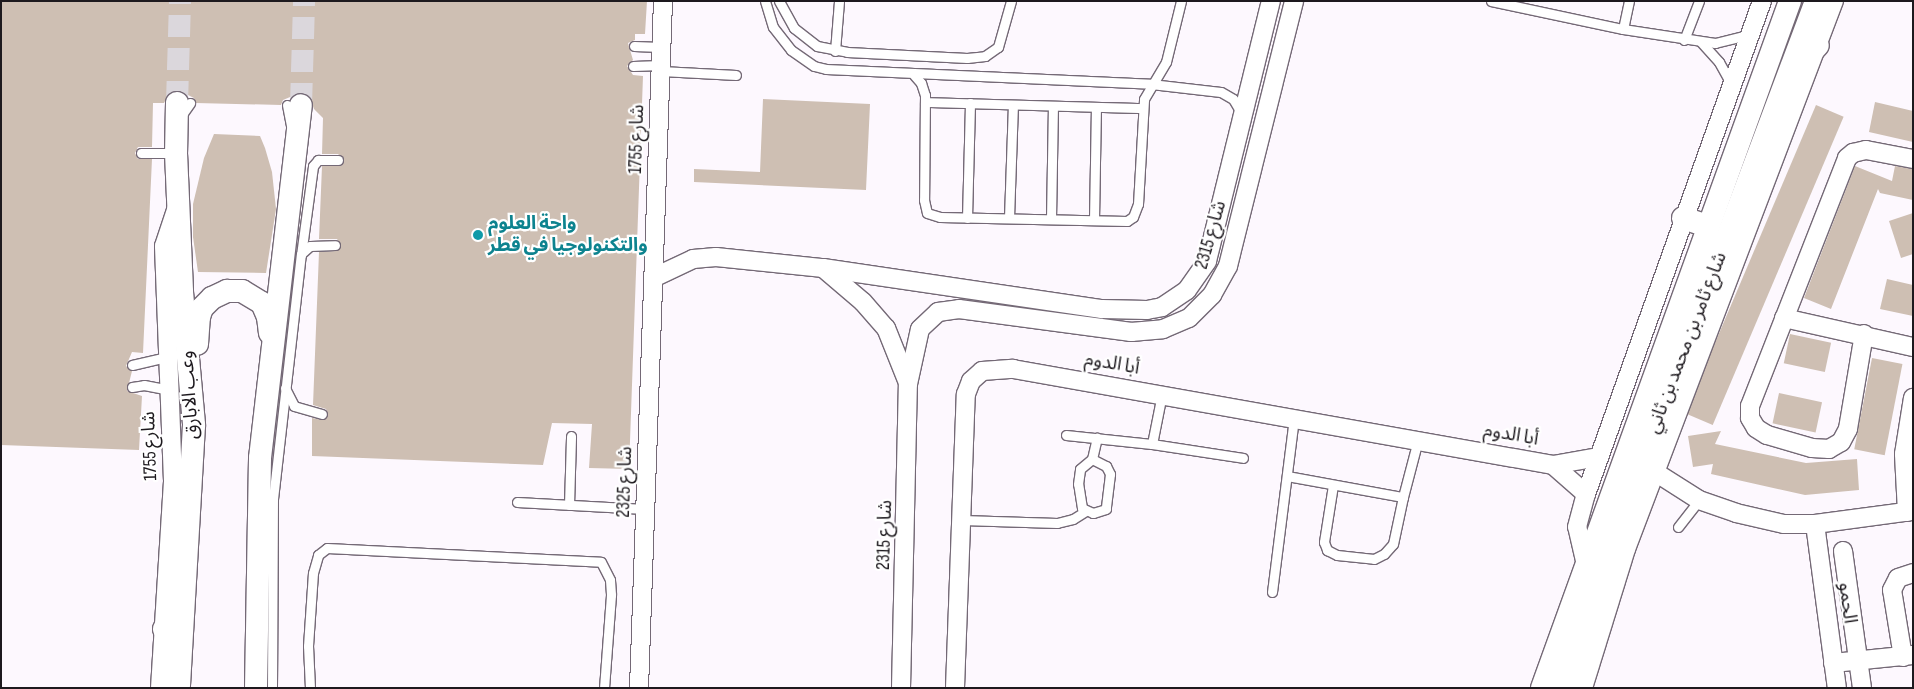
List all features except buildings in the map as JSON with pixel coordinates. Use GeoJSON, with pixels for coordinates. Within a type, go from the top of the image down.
{"type":"FeatureCollection","features":[{"type":"Feature","properties":{"kind":"street","name":"شارع 1755"},"geometry":{"type":"LineString","coordinates":[[655,277],[663,1]]}},
{"type":"Feature","properties":{"kind":"street","name":"شارع 2315"},"geometry":{"type":"LineString","coordinates":[[655,277],[700,257],[823,268],[1102,309],[1147,310],[1162,306],[1187,290],[1207,261],[1271,1]]}},
{"type":"Feature","properties":{"kind":"street","name":"شارع 2315"},"geometry":{"type":"LineString","coordinates":[[901,688],[908,384],[920,329],[938,312],[959,309],[1108,331],[1147,332],[1178,324],[1200,309],[1217,288],[1228,266],[1294,1]]}},
{"type":"Feature","properties":{"kind":"street"},"geometry":{"type":"LineString","coordinates":[[1586,565],[1577,528],[1586,494],[1762,1]]}},
{"type":"Feature","properties":{"kind":"street","name":"شارع ثامر بن محمد بن ثاني"},"geometry":{"type":"LineString","coordinates":[[1542,688],[1707,226],[1790,1]]}},
{"type":"Feature","properties":{"kind":"street","name":"شارع ثامر بن محمد بن ثاني"},"geometry":{"type":"LineString","coordinates":[[1579,687],[1642,464],[1816,1]]}},
{"type":"Feature","properties":{"kind":"street"},"geometry":{"type":"LineString","coordinates":[[1579,687],[1626,549],[1834,1]]}},
{"type":"Feature","properties":{"kind":"street"},"geometry":{"type":"LineString","coordinates":[[1793,64],[1809,55],[1818,45]]}},
{"type":"Feature","properties":{"kind":"street"},"geometry":{"type":"LineString","coordinates":[[256,688],[257,508],[297,148],[294,105]]}},
{"type":"Feature","properties":{"kind":"street","name":"وعب الابارق"},"geometry":{"type":"LineString","coordinates":[[179,688],[194,426],[176,153],[182,109]]}},
{"type":"Feature","properties":{"kind":"street"},"geometry":{"type":"LineString","coordinates":[[1864,334],[1845,436],[1829,449],[1812,448],[1761,433],[1750,418],[1750,406],[1847,158],[1852,153],[1866,150],[1913,159]]}},
{"type":"Feature","properties":{"kind":"street","name":"شارع 1755"},"geometry":{"type":"LineString","coordinates":[[160,688],[173,499],[164,246],[178,204]]}},
{"type":"Feature","properties":{"kind":"street"},"geometry":{"type":"LineString","coordinates":[[1683,218],[1707,226]]}},
{"type":"Feature","properties":{"kind":"street","name":"شارع 2315"},"geometry":{"type":"LineString","coordinates":[[823,268],[880,320],[908,384]]}},
{"type":"Feature","properties":{"kind":"street","name":"شارع 2325"},"geometry":{"type":"LineString","coordinates":[[639,688],[655,277]]}},
{"type":"Feature","properties":{"kind":"street"},"geometry":{"type":"LineString","coordinates":[[194,426],[198,317],[212,298],[235,290],[262,303],[268,317],[272,364]]}},
{"type":"Feature","properties":{"kind":"street"},"geometry":{"type":"LineString","coordinates":[[1784,318],[1864,334],[1913,347]]}},
{"type":"Feature","properties":{"kind":"street","name":"أبا الدوم"},"geometry":{"type":"LineString","coordinates":[[955,688],[966,394],[976,374],[991,368],[1013,369],[1162,394],[1553,465],[1599,457]]}},
{"type":"Feature","properties":{"kind":"street"},"geometry":{"type":"LineString","coordinates":[[1655,472],[1699,500],[1762,520],[1815,524],[1910,512],[1904,454],[1913,398]]}},
{"type":"Feature","properties":{"kind":"street","name":"أبا الدوم"},"geometry":{"type":"LineString","coordinates":[[1553,465],[1586,494]]}},
{"type":"Feature","properties":{"kind":"street","name":"الحمو"},"geometry":{"type":"LineString","coordinates":[[1815,524],[1837,688]]}},
{"type":"Feature","properties":{"kind":"street","name":"الحمو"},"geometry":{"type":"LineString","coordinates":[[1843,551],[1862,688]]}},
{"type":"Feature","properties":{"kind":"street"},"geometry":{"type":"LineString","coordinates":[[1833,663],[1908,656],[1892,590],[1898,578],[1913,573]]}},
{"type":"Feature","properties":{"kind":"street"},"geometry":{"type":"LineString","coordinates":[[164,629],[177,611],[186,589]]}},
{"type":"Feature","properties":{"kind":"lane"},"geometry":{"type":"LineString","coordinates":[[765,1],[766,12],[781,38],[791,50],[814,66],[842,72],[1151,84],[1221,92],[1233,99],[1242,115]]}},
{"type":"Feature","properties":{"kind":"lane"},"geometry":{"type":"LineString","coordinates":[[779,1],[784,14],[806,40],[835,51],[967,58],[985,56],[1002,39],[1011,1]]}},
{"type":"Feature","properties":{"kind":"lane"},"geometry":{"type":"LineString","coordinates":[[835,51],[839,1]]}},
{"type":"Feature","properties":{"kind":"lane"},"geometry":{"type":"LineString","coordinates":[[914,75],[924,88],[924,207],[933,216],[1127,221],[1136,211],[1142,108],[1151,84],[1170,53],[1181,1]]}},
{"type":"Feature","properties":{"kind":"lane"},"geometry":{"type":"LineString","coordinates":[[1491,1],[1684,40],[1726,42],[1752,33]]}},
{"type":"Feature","properties":{"kind":"lane"},"geometry":{"type":"LineString","coordinates":[[1623,29],[1629,1]]}},
{"type":"Feature","properties":{"kind":"lane"},"geometry":{"type":"LineString","coordinates":[[1684,40],[1699,1]]}},
{"type":"Feature","properties":{"kind":"lane"},"geometry":{"type":"LineString","coordinates":[[1701,42],[1719,62],[1731,84]]}},
{"type":"Feature","properties":{"kind":"lane"},"geometry":{"type":"LineString","coordinates":[[634,46],[661,47]]}},
{"type":"Feature","properties":{"kind":"lane"},"geometry":{"type":"LineString","coordinates":[[633,66],[736,75]]}},
{"type":"Feature","properties":{"kind":"lane"},"geometry":{"type":"LineString","coordinates":[[925,102],[1142,108]]}},
{"type":"Feature","properties":{"kind":"lane"},"geometry":{"type":"LineString","coordinates":[[967,218],[970,103]]}},
{"type":"Feature","properties":{"kind":"lane"},"geometry":{"type":"LineString","coordinates":[[1009,218],[1013,105]]}},
{"type":"Feature","properties":{"kind":"lane"},"geometry":{"type":"LineString","coordinates":[[1051,219],[1052,106]]}},
{"type":"Feature","properties":{"kind":"lane"},"geometry":{"type":"LineString","coordinates":[[1094,220],[1096,107]]}},
{"type":"Feature","properties":{"kind":"lane"},"geometry":{"type":"LineString","coordinates":[[141,153],[176,153]]}},
{"type":"Feature","properties":{"kind":"lane"},"geometry":{"type":"LineString","coordinates":[[272,688],[273,499],[284,388],[312,166],[318,160],[338,160]]}},
{"type":"Feature","properties":{"kind":"lane"},"geometry":{"type":"LineString","coordinates":[[301,255],[310,246],[335,245]]}},
{"type":"Feature","properties":{"kind":"lane"},"geometry":{"type":"LineString","coordinates":[[132,365],[168,357]]}},
{"type":"Feature","properties":{"kind":"lane"},"geometry":{"type":"LineString","coordinates":[[132,387],[150,385],[169,390]]}},
{"type":"Feature","properties":{"kind":"lane"},"geometry":{"type":"LineString","coordinates":[[284,388],[294,406],[322,414]]}},
{"type":"Feature","properties":{"kind":"lane"},"geometry":{"type":"LineString","coordinates":[[1152,444],[1162,394]]}},
{"type":"Feature","properties":{"kind":"lane"},"geometry":{"type":"LineString","coordinates":[[1272,592],[1294,418]]}},
{"type":"Feature","properties":{"kind":"lane"},"geometry":{"type":"LineString","coordinates":[[1066,435],[1152,444],[1243,458]]}},
{"type":"Feature","properties":{"kind":"lane"},"geometry":{"type":"LineString","coordinates":[[569,505],[571,436]]}},
{"type":"Feature","properties":{"kind":"lane"},"geometry":{"type":"LineString","coordinates":[[1086,511],[1078,498],[1080,469],[1092,459],[1097,438]]}},
{"type":"Feature","properties":{"kind":"lane"},"geometry":{"type":"LineString","coordinates":[[1333,485],[1324,542],[1327,550],[1337,555],[1374,559],[1384,554],[1393,544],[1418,440]]}},
{"type":"Feature","properties":{"kind":"lane"},"geometry":{"type":"LineString","coordinates":[[962,520],[1057,522],[1073,519],[1086,511],[1099,513],[1106,509],[1110,474],[1106,466],[1092,459]]}},
{"type":"Feature","properties":{"kind":"lane"},"geometry":{"type":"LineString","coordinates":[[1286,476],[1403,497]]}},
{"type":"Feature","properties":{"kind":"lane"},"geometry":{"type":"LineString","coordinates":[[1678,526],[1699,500]]}},
{"type":"Feature","properties":{"kind":"lane"},"geometry":{"type":"LineString","coordinates":[[517,502],[645,509]]}},
{"type":"Feature","properties":{"kind":"lane"},"geometry":{"type":"LineString","coordinates":[[310,688],[308,646],[313,573],[318,555],[327,548],[596,559],[607,570],[610,580],[604,688]]}},
{"type":"Feature","properties":{"kind":"tunnel"},"geometry":{"type":"LineString","coordinates":[[177,103],[180,1]]}},
{"type":"Feature","properties":{"kind":"tunnel"},"geometry":{"type":"LineString","coordinates":[[301,105],[304,1]]}},
{"type":"Feature","properties":{"kind":"place","name":"واحة العلوم والتكنولوجيا في قطر"},"geometry":{"type":"Point","coordinates":[478,235]}}]}
